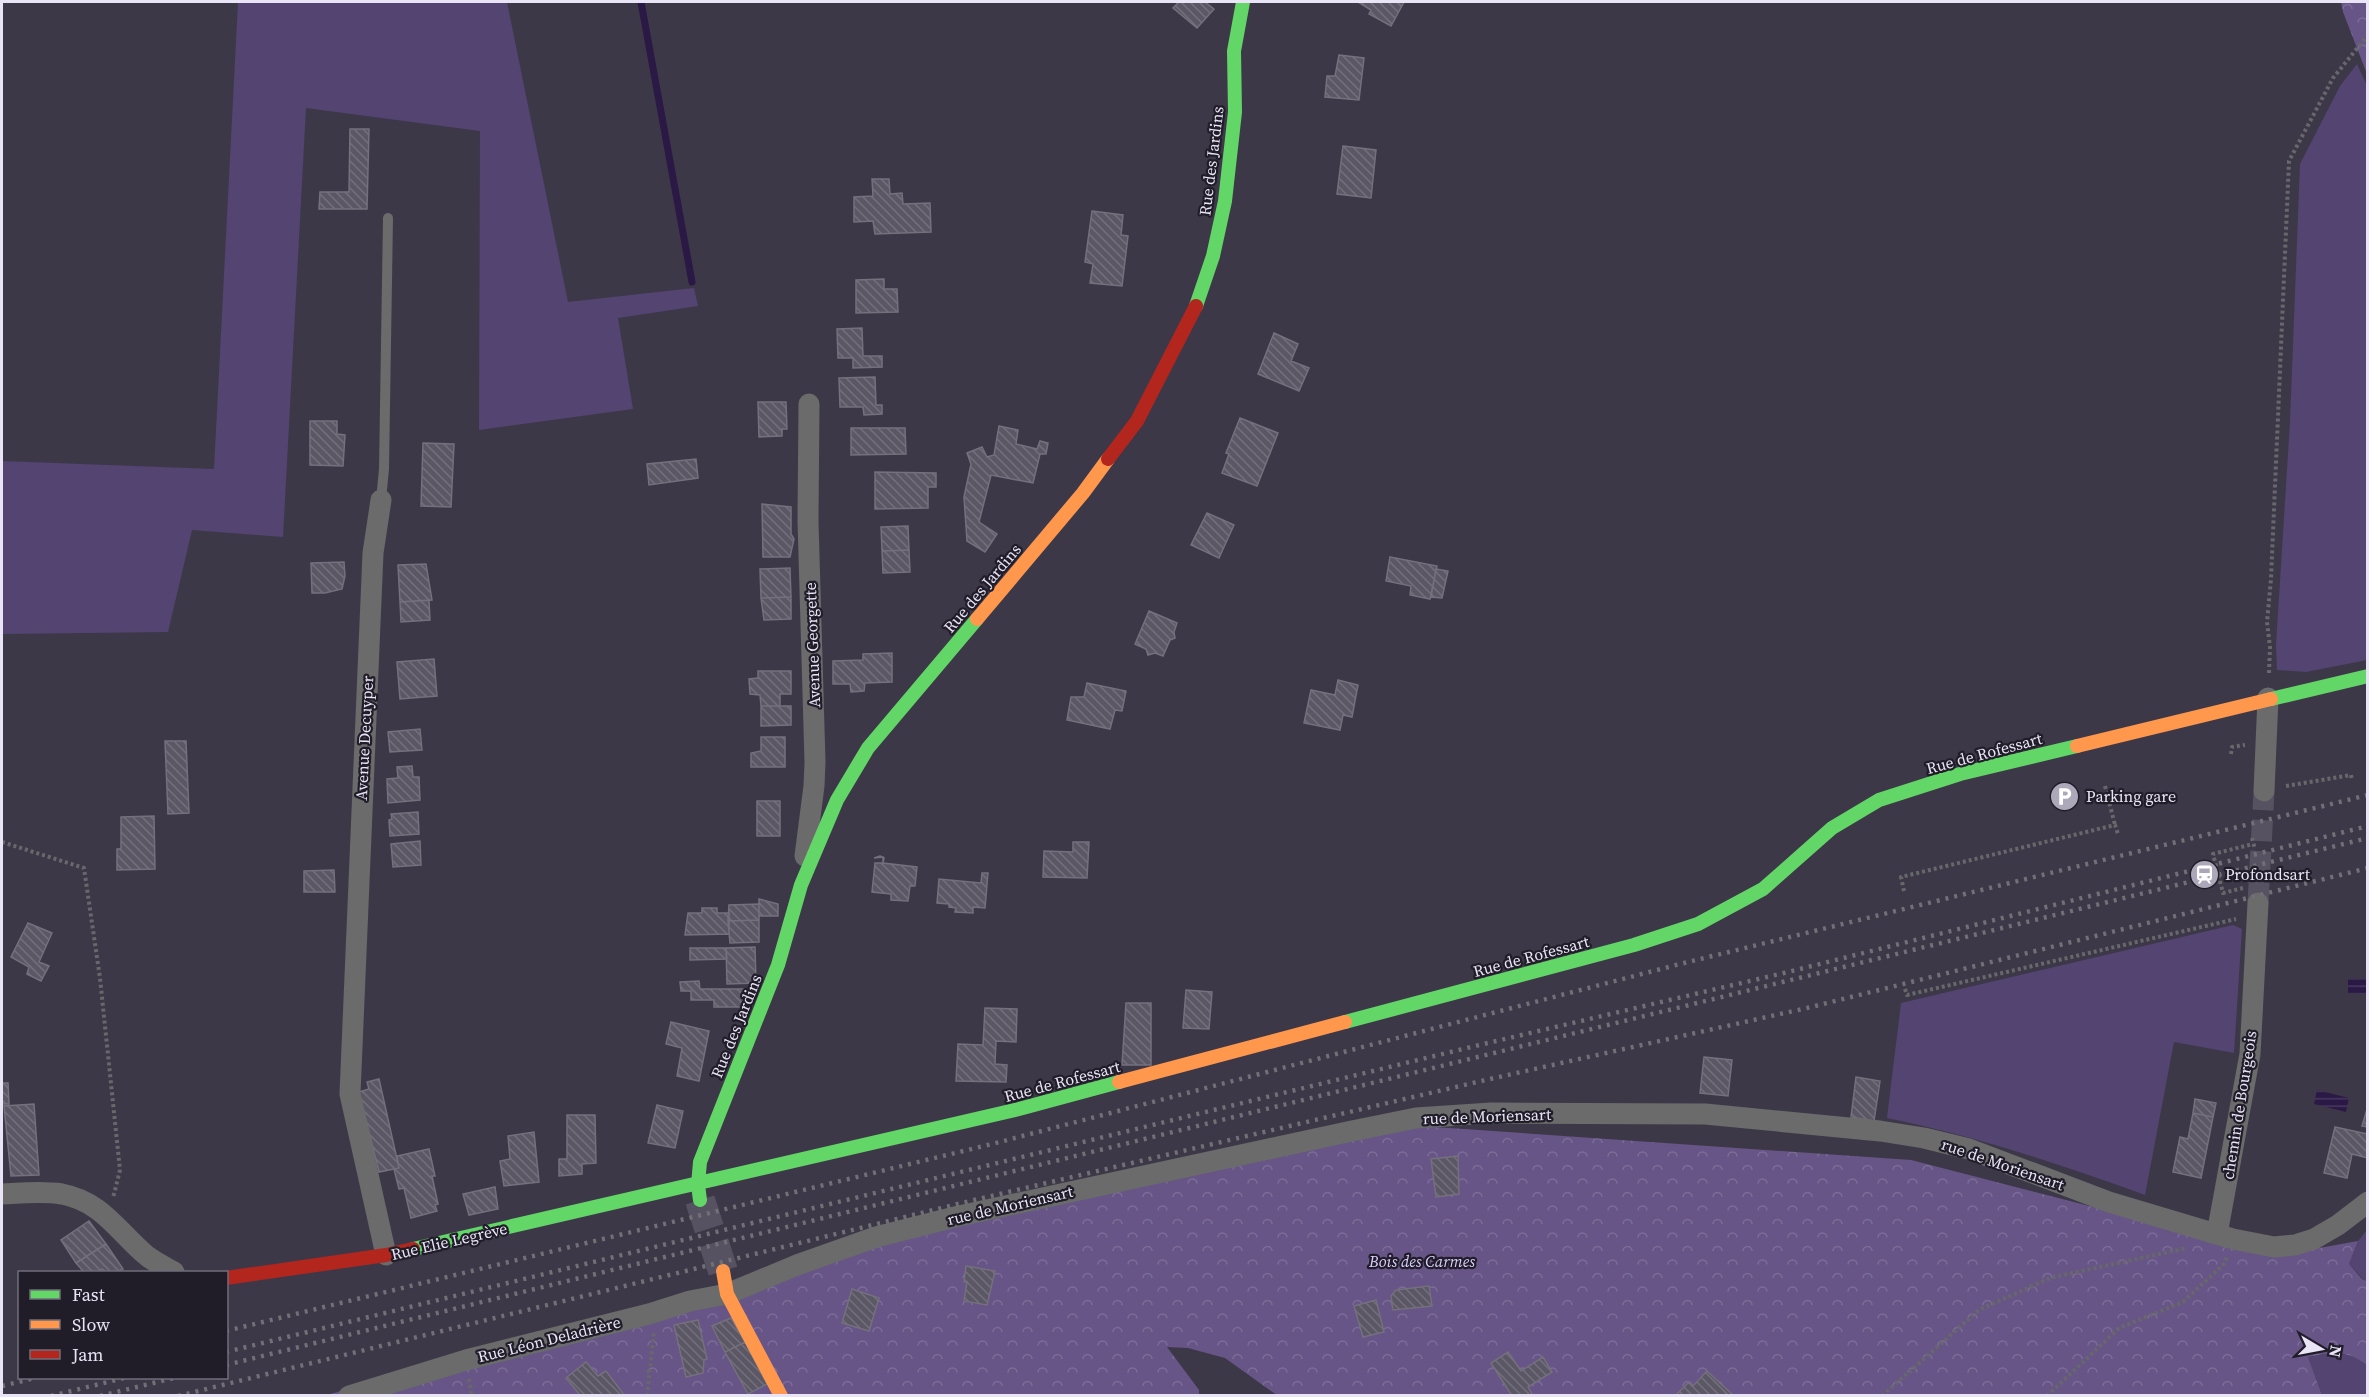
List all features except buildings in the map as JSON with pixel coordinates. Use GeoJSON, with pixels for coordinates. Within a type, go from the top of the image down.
{"type":"FeatureCollection","features":[{"type":"Feature","properties":{"kind":"street","name":"Rue des Jardins"},"geometry":{"type":"LineString","coordinates":[[698,1185],[700,1162],[778,965],[801,885],[837,800],[868,748],[1083,493],[1137,421],[1187,326],[1210,265],[1226,201],[1235,112],[1234,51],[1243,2]]}},
{"type":"Feature","properties":{"kind":"street","name":"Avenue Georgette"},"geometry":{"type":"LineString","coordinates":[[801,885],[815,762],[808,521],[809,404]]}},
{"type":"Feature","properties":{"kind":"street","name":"Avenue Decuyper"},"geometry":{"type":"LineString","coordinates":[[381,500],[373,553],[350,1094],[386,1255]]}},
{"type":"Feature","properties":{"kind":"street","name":"Rue de Rofessart"},"geometry":{"type":"LineString","coordinates":[[668,1191],[1019,1109],[1634,945],[1698,924],[1763,889],[1832,828],[1879,800],[1960,774],[2367,676]]}},
{"type":"Feature","properties":{"kind":"street"},"geometry":{"type":"LineString","coordinates":[[2268,698],[2272,789]]}},
{"type":"Feature","properties":{"kind":"street","name":"chemin de Bourgeois"},"geometry":{"type":"LineString","coordinates":[[2225,1237],[2250,1054],[2258,909]]}},
{"type":"Feature","properties":{"kind":"street","name":"rue de Moriensart"},"geometry":{"type":"LineString","coordinates":[[727,1294],[797,1265],[876,1237],[959,1216],[1385,1124],[1416,1118],[1491,1113],[1705,1114],[1907,1135],[1969,1149],[2109,1202],[2225,1237]]}},
{"type":"Feature","properties":{"kind":"street"},"geometry":{"type":"LineString","coordinates":[[698,1185],[700,1200]]}},
{"type":"Feature","properties":{"kind":"street"},"geometry":{"type":"LineString","coordinates":[[2,1194],[32,1191],[63,1194],[87,1203],[104,1214],[147,1256],[172,1271]]}},
{"type":"Feature","properties":{"kind":"street","name":"Rue Elie Legrève"},"geometry":{"type":"LineString","coordinates":[[228,1278],[386,1255],[668,1191]]}},
{"type":"Feature","properties":{"kind":"street"},"geometry":{"type":"LineString","coordinates":[[2225,1237],[2274,1247],[2295,1245],[2314,1239],[2338,1225],[2367,1202]]}},
{"type":"Feature","properties":{"kind":"street"},"geometry":{"type":"LineString","coordinates":[[723,1270],[727,1294],[782,1395]]}},
{"type":"Feature","properties":{"kind":"street","name":"Rue Léon Deladrière"},"geometry":{"type":"LineString","coordinates":[[349,1395],[466,1360],[649,1314],[690,1301],[727,1294]]}},
{"type":"Feature","properties":{"kind":"lane","name":"Avenue Decuyper"},"geometry":{"type":"LineString","coordinates":[[381,500],[384,469],[388,218]]}},
{"type":"Feature","properties":{"kind":"path"},"geometry":{"type":"LineString","coordinates":[[2268,698],[2270,647],[2267,622],[2271,579],[2289,161],[2333,78],[2367,35]]}},
{"type":"Feature","properties":{"kind":"path"},"geometry":{"type":"LineString","coordinates":[[2272,789],[2350,775],[2352,780]]}},
{"type":"Feature","properties":{"kind":"path"},"geometry":{"type":"LineString","coordinates":[[2105,786],[2118,834]]}},
{"type":"Feature","properties":{"kind":"path"},"geometry":{"type":"LineString","coordinates":[[1904,891],[1901,877],[2115,825]]}},
{"type":"Feature","properties":{"kind":"path"},"geometry":{"type":"LineString","coordinates":[[2252,838],[2255,849]]}},
{"type":"Feature","properties":{"kind":"path"},"geometry":{"type":"LineString","coordinates":[[2,842],[84,868],[100,978],[120,1170],[115,1193],[104,1214]]}},
{"type":"Feature","properties":{"kind":"path"},"geometry":{"type":"LineString","coordinates":[[2223,893],[2213,854],[2253,843]]}},
{"type":"Feature","properties":{"kind":"path"},"geometry":{"type":"LineString","coordinates":[[1905,989],[1907,995],[2258,909]]}},
{"type":"Feature","properties":{"kind":"path"},"geometry":{"type":"LineString","coordinates":[[1882,1395],[1979,1310],[2050,1278],[2193,1247],[2225,1237],[2224,1264],[2183,1302],[2119,1328],[2047,1395]]}},
{"type":"Feature","properties":{"kind":"path"},"geometry":{"type":"LineString","coordinates":[[648,1395],[654,1328],[649,1314]]}},
{"type":"Feature","properties":{"kind":"shaded area"},"geometry":{"type":"Polygon","coordinates":[[[238,2],[507,2],[568,302],[694,288],[698,306],[618,318],[633,409],[479,430],[480,131],[306,108],[283,537],[192,530],[168,632],[2,634],[2,461],[214,469],[238,2]]]}},
{"type":"Feature","properties":{"kind":"shaded area"},"geometry":{"type":"Polygon","coordinates":[[[2357,64],[2368,88],[2367,660],[2306,672],[2277,670],[2276,645],[2290,422],[2300,164],[2340,86],[2357,64]]]}},
{"type":"Feature","properties":{"kind":"shaded area"},"geometry":{"type":"Polygon","coordinates":[[[2233,925],[2242,929],[2234,1053],[2174,1042],[2145,1195],[2017,1152],[1952,1133],[1887,1118],[1901,1003],[2233,925]]]}},
{"type":"Feature","properties":{"kind":"shaded area"},"geometry":{"type":"Polygon","coordinates":[[[2348,979],[2367,979],[2367,994],[2348,993],[2348,979]]]}},
{"type":"Feature","properties":{"kind":"shaded area"},"geometry":{"type":"Polygon","coordinates":[[[2317,1090],[2349,1098],[2346,1112],[2314,1104],[2317,1090]]]}},
{"type":"Feature","properties":{"kind":"shaded area"},"geometry":{"type":"Polygon","coordinates":[[[2367,1230],[2367,1281],[2349,1264],[2358,1241],[2367,1230]]]}},
{"type":"Feature","properties":{"kind":"shaded area"},"geometry":{"type":"Polygon","coordinates":[[[2335,1352],[2354,1355],[2367,1365],[2367,1395],[2322,1395],[2308,1357],[2335,1352]]]}},
{"type":"Feature","properties":{"kind":"green space"},"geometry":{"type":"Polygon","coordinates":[[[2341,2],[2367,2],[2367,74],[2343,12],[2341,2]]]}},
{"type":"Feature","properties":{"kind":"green space","name":"Bois des Carmes"},"geometry":{"type":"Polygon","coordinates":[[[1405,1125],[1911,1160],[2280,1255],[2358,1241],[2349,1264],[2362,1279],[2367,1281],[2367,1365],[2352,1356],[2339,1353],[2308,1357],[2322,1395],[1278,1396],[1225,1358],[1188,1348],[1167,1347],[1199,1390],[1199,1395],[323,1396],[903,1236],[1405,1125]]]}},
{"type":"Feature","properties":{"kind":"waterway"},"geometry":{"type":"LineString","coordinates":[[641,2],[692,282]]}},
{"type":"Feature","properties":{"kind":"tunnel"},"geometry":{"type":"LineString","coordinates":[[2258,903],[2264,791]]}},
{"type":"Feature","properties":{"kind":"tunnel"},"geometry":{"type":"LineString","coordinates":[[700,1200],[723,1271]]}},
{"type":"Feature","properties":{"kind":"railway"},"geometry":{"type":"LineString","coordinates":[[228,1331],[992,1144],[1680,964],[2368,795]]}},
{"type":"Feature","properties":{"kind":"railway"},"geometry":{"type":"LineString","coordinates":[[228,1352],[1471,1047],[1788,972],[2368,826]]}},
{"type":"Feature","properties":{"kind":"railway"},"geometry":{"type":"LineString","coordinates":[[228,1365],[2368,838]]}},
{"type":"Feature","properties":{"kind":"railway"},"geometry":{"type":"LineString","coordinates":[[178,1396],[974,1200],[1490,1079],[1807,1008],[2368,868]]}},
{"type":"Feature","properties":{"kind":"railway"},"geometry":{"type":"LineString","coordinates":[[2,1386],[31,1379]]}},
{"type":"Feature","properties":{"kind":"railway"},"geometry":{"type":"LineString","coordinates":[[51,1396],[120,1379]]}},
{"type":"Feature","properties":{"kind":"railway"},"geometry":{"type":"LineString","coordinates":[[100,1396],[170,1379]]}},
{"type":"Feature","properties":{"kind":"traffic: fast"},"geometry":{"type":"LineString","coordinates":[[1196,306],[1213,256],[1225,201],[1235,112],[1234,51],[1243,2]]}},
{"type":"Feature","properties":{"kind":"traffic: fast"},"geometry":{"type":"LineString","coordinates":[[700,1200],[698,1185],[700,1162],[778,965],[801,885],[837,800],[868,748],[977,619]]}},
{"type":"Feature","properties":{"kind":"traffic: fast"},"geometry":{"type":"LineString","coordinates":[[2271,699],[2368,676]]}},
{"type":"Feature","properties":{"kind":"traffic: fast"},"geometry":{"type":"LineString","coordinates":[[1345,1022],[1634,945],[1698,924],[1763,889],[1832,828],[1879,800],[1960,774],[2077,746]]}},
{"type":"Feature","properties":{"kind":"traffic: fast"},"geometry":{"type":"LineString","coordinates":[[413,1249],[1019,1109],[1119,1082]]}},
{"type":"Feature","properties":{"kind":"traffic: slow"},"geometry":{"type":"LineString","coordinates":[[977,619],[1083,493],[1108,459]]}},
{"type":"Feature","properties":{"kind":"traffic: slow"},"geometry":{"type":"LineString","coordinates":[[2077,746],[2271,699]]}},
{"type":"Feature","properties":{"kind":"traffic: slow"},"geometry":{"type":"LineString","coordinates":[[1119,1082],[1345,1022]]}},
{"type":"Feature","properties":{"kind":"traffic: slow"},"geometry":{"type":"LineString","coordinates":[[723,1271],[727,1294],[781,1396]]}},
{"type":"Feature","properties":{"kind":"traffic: jam"},"geometry":{"type":"LineString","coordinates":[[1108,459],[1137,421],[1196,306]]}},
{"type":"Feature","properties":{"kind":"traffic: jam"},"geometry":{"type":"LineString","coordinates":[[228,1278],[413,1249]]}},
{"type":"Feature","properties":{"kind":"place","name":"Parking gare"},"geometry":{"type":"Point","coordinates":[2065,796]}},
{"type":"Feature","properties":{"kind":"place","name":"Profondsart"},"geometry":{"type":"Point","coordinates":[2204,874]}}]}
